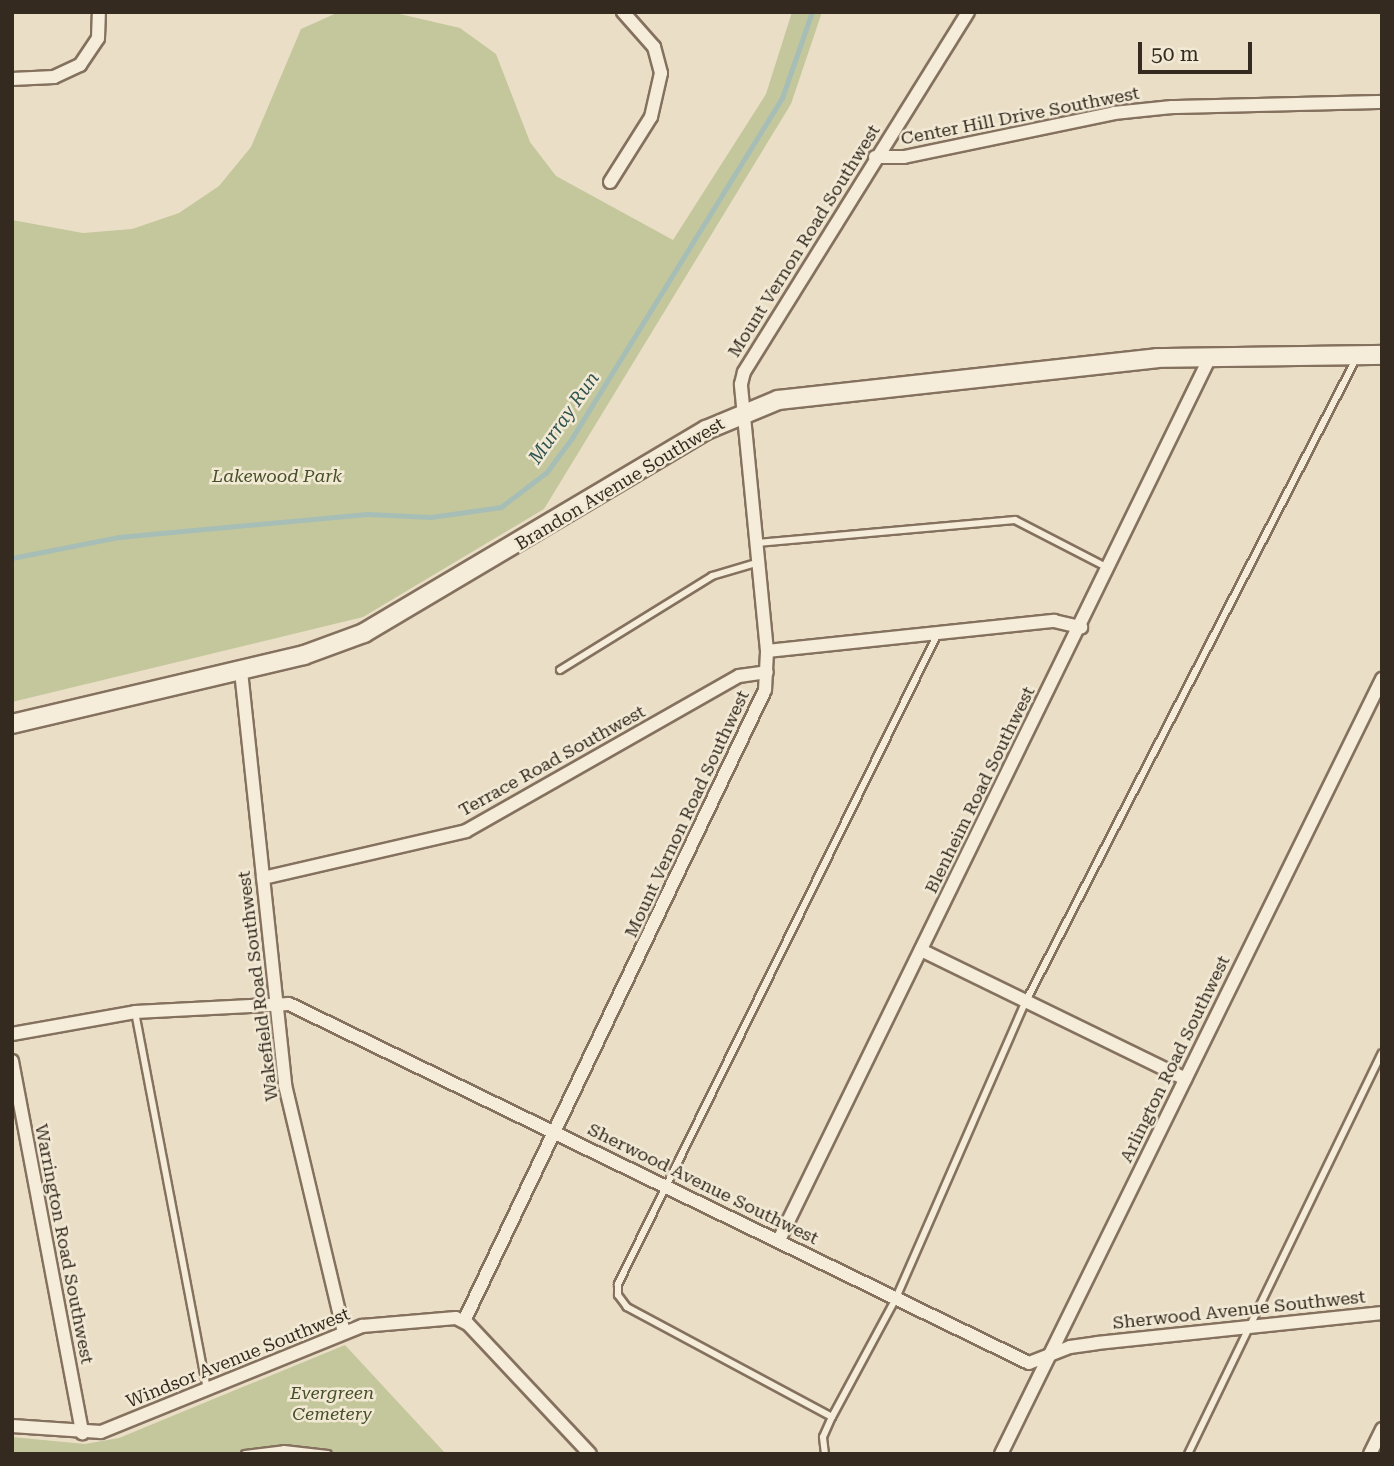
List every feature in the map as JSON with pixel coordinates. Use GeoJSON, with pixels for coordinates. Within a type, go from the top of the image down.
{"type":"FeatureCollection","features":[{"type":"Feature","properties":{"kind":"main road","name":"Brandon Avenue Southwest"},"geometry":{"type":"LineString","coordinates":[[12,724],[304,655],[364,633],[706,430],[744,413],[804,396],[1211,355],[1382,355]]}},
{"type":"Feature","properties":{"kind":"street"},"geometry":{"type":"LineString","coordinates":[[12,79],[54,77],[80,65],[99,38],[99,12]]}},
{"type":"Feature","properties":{"kind":"street"},"geometry":{"type":"LineString","coordinates":[[610,182],[651,117],[661,73],[654,47],[623,12]]}},
{"type":"Feature","properties":{"kind":"street","name":"Mount Vernon Road Southwest"},"geometry":{"type":"LineString","coordinates":[[464,1321],[759,710],[767,672],[767,651],[744,413],[744,372],[968,12]]}},
{"type":"Feature","properties":{"kind":"street","name":"Center Hill Drive Southwest"},"geometry":{"type":"LineString","coordinates":[[875,158],[904,157],[1160,108],[1382,102]]}},
{"type":"Feature","properties":{"kind":"street","name":"Blenheim Road Southwest"},"geometry":{"type":"LineString","coordinates":[[779,1240],[1109,569],[1211,355]]}},
{"type":"Feature","properties":{"kind":"street"},"geometry":{"type":"LineString","coordinates":[[767,651],[1054,621],[1081,626]]}},
{"type":"Feature","properties":{"kind":"street","name":"Wakefield Road Southwest"},"geometry":{"type":"LineString","coordinates":[[241,671],[285,1085],[344,1332]]}},
{"type":"Feature","properties":{"kind":"street","name":"Terrace Road Southwest"},"geometry":{"type":"LineString","coordinates":[[263,878],[466,831],[738,676],[767,672]]}},
{"type":"Feature","properties":{"kind":"street","name":"Arlington Road Southwest"},"geometry":{"type":"LineString","coordinates":[[1001,1454],[1382,679]]}},
{"type":"Feature","properties":{"kind":"street"},"geometry":{"type":"LineString","coordinates":[[921,950],[1185,1079]]}},
{"type":"Feature","properties":{"kind":"street","name":"Sherwood Avenue Southwest"},"geometry":{"type":"LineString","coordinates":[[12,1034],[135,1012],[276,1003],[303,1010],[779,1240],[1020,1360],[1048,1359],[1070,1347],[1382,1313]]}},
{"type":"Feature","properties":{"kind":"street","name":"Warrington Road Southwest"},"geometry":{"type":"LineString","coordinates":[[12,1061],[82,1433]]}},
{"type":"Feature","properties":{"kind":"street"},"geometry":{"type":"LineString","coordinates":[[464,1321],[590,1454]]}},
{"type":"Feature","properties":{"kind":"street","name":"Windsor Avenue Southwest"},"geometry":{"type":"LineString","coordinates":[[12,1426],[82,1433],[101,1432],[344,1332],[385,1323],[464,1321]]}},
{"type":"Feature","properties":{"kind":"street"},"geometry":{"type":"LineString","coordinates":[[1370,1454],[1382,1429]]}},
{"type":"Feature","properties":{"kind":"lane"},"geometry":{"type":"LineString","coordinates":[[825,1454],[823,1437],[896,1298],[1026,1001],[1357,355]]}},
{"type":"Feature","properties":{"kind":"lane"},"geometry":{"type":"LineString","coordinates":[[757,543],[1015,520],[1109,569]]}},
{"type":"Feature","properties":{"kind":"lane"},"geometry":{"type":"LineString","coordinates":[[560,670],[712,576],[759,562]]}},
{"type":"Feature","properties":{"kind":"lane"},"geometry":{"type":"LineString","coordinates":[[832,1417],[621,1301],[618,1284],[937,633]]}},
{"type":"Feature","properties":{"kind":"lane"},"geometry":{"type":"LineString","coordinates":[[135,1012],[208,1390]]}},
{"type":"Feature","properties":{"kind":"lane"},"geometry":{"type":"LineString","coordinates":[[1188,1454],[1247,1327],[1382,1053]]}},
{"type":"Feature","properties":{"kind":"lane"},"geometry":{"type":"LineString","coordinates":[[245,1454],[291,1449],[328,1454]]}},
{"type":"Feature","properties":{"kind":"green space","name":"Lakewood Park"},"geometry":{"type":"Polygon","coordinates":[[[339,12],[391,12],[460,28],[496,54],[530,142],[556,176],[673,240],[766,94],[792,12],[822,12],[791,104],[544,509],[363,617],[12,702],[12,220],[83,233],[132,229],[179,213],[219,186],[251,147],[301,29],[339,12]]]}},
{"type":"Feature","properties":{"kind":"green space","name":"Evergreen Cemetery"},"geometry":{"type":"Polygon","coordinates":[[[345,1345],[446,1454],[12,1454],[12,1437],[85,1444],[119,1438],[345,1345]]]}},
{"type":"Feature","properties":{"kind":"waterway","name":"Murray Run"},"geometry":{"type":"LineString","coordinates":[[12,558],[119,537],[367,514],[431,517],[501,507],[546,473],[572,438],[782,98],[812,12]]}}]}
